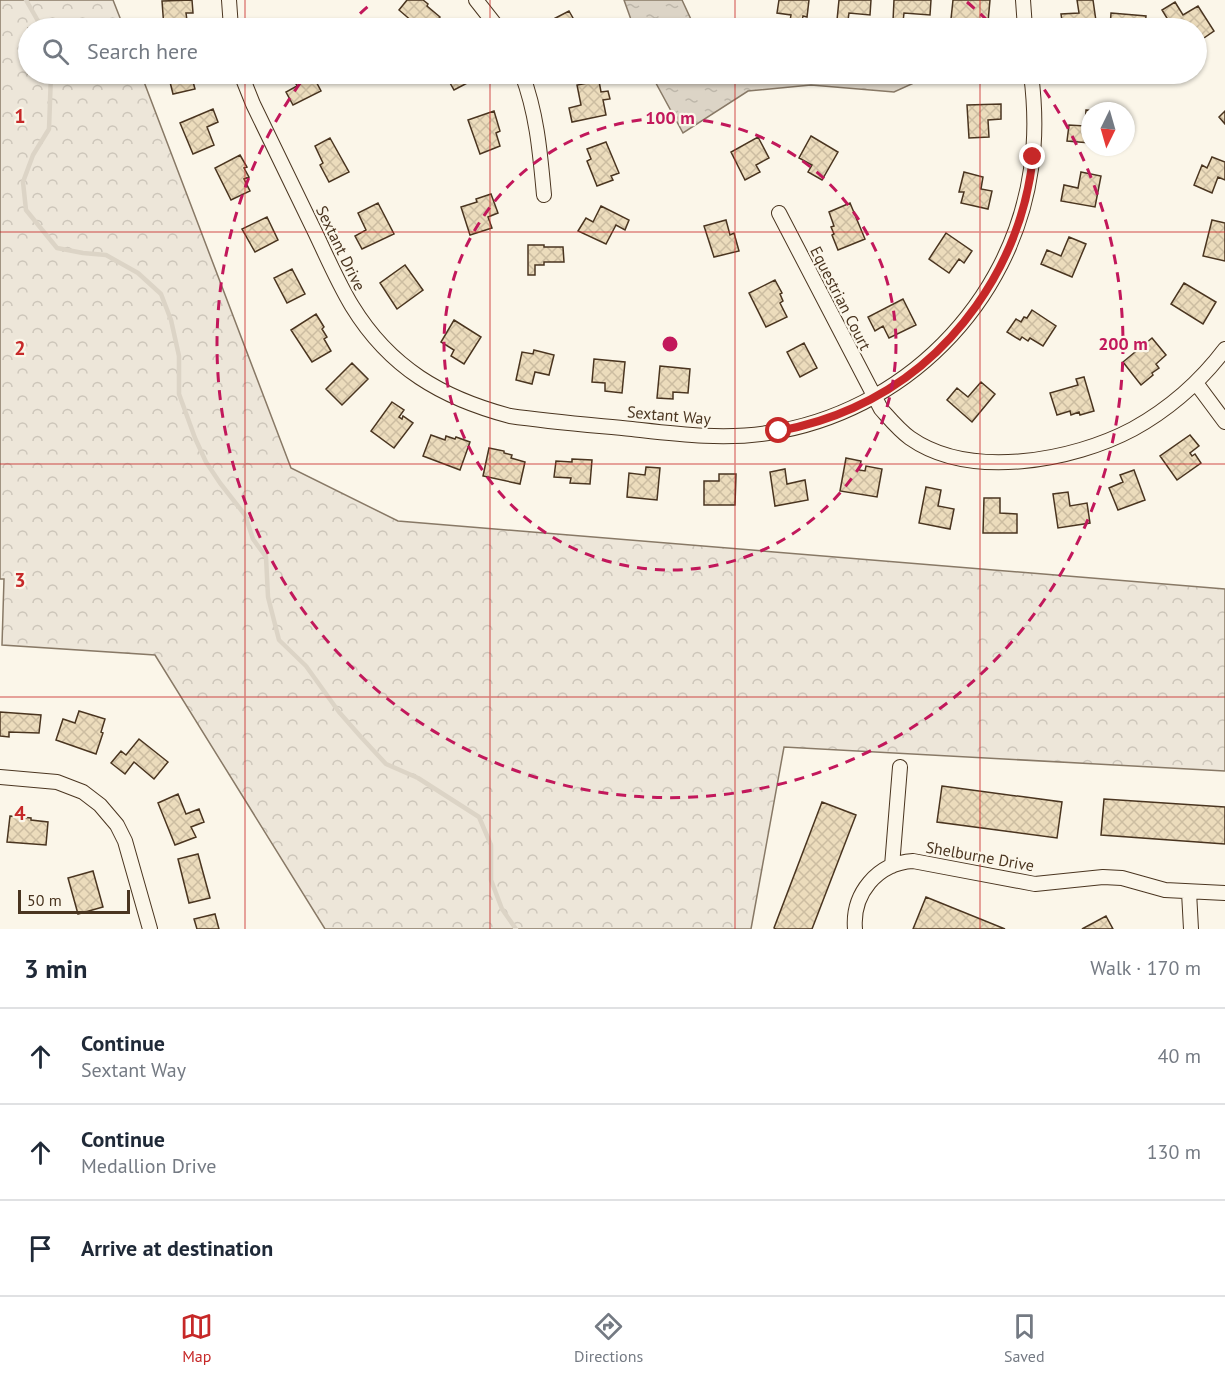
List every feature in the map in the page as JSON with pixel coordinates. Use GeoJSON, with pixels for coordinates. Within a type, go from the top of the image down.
{"type":"FeatureCollection","features":[{"type":"Feature","properties":{"kind":"street"},"geometry":{"type":"LineString","coordinates":[[229,0],[230,18]]}},
{"type":"Feature","properties":{"kind":"street"},"geometry":{"type":"LineString","coordinates":[[476,0],[490,18]]}},
{"type":"Feature","properties":{"kind":"street"},"geometry":{"type":"LineString","coordinates":[[1023,0],[1024,18]]}},
{"type":"Feature","properties":{"kind":"street","name":"Sextant Drive"},"geometry":{"type":"LineString","coordinates":[[245,84],[353,308],[372,335],[400,363],[429,384],[458,399]]}},
{"type":"Feature","properties":{"kind":"street"},"geometry":{"type":"LineString","coordinates":[[525,84],[537,129],[544,195]]}},
{"type":"Feature","properties":{"kind":"street","name":"Sextant Way"},"geometry":{"type":"LineString","coordinates":[[458,399],[482,408],[521,417],[700,436],[767,434],[811,424],[854,408],[915,371],[946,343],[969,316],[996,276],[1022,212],[1031,170],[1035,122],[1032,84]]}},
{"type":"Feature","properties":{"kind":"street","name":"Equestrian Court"},"geometry":{"type":"LineString","coordinates":[[779,213],[881,409],[910,438],[941,454],[1003,462],[1045,458],[1087,448],[1133,429],[1157,414],[1196,383],[1225,349]]}},
{"type":"Feature","properties":{"kind":"street"},"geometry":{"type":"LineString","coordinates":[[1196,383],[1225,422]]}},
{"type":"Feature","properties":{"kind":"street"},"geometry":{"type":"LineString","coordinates":[[892,866],[900,767]]}},
{"type":"Feature","properties":{"kind":"street"},"geometry":{"type":"LineString","coordinates":[[0,777],[57,783],[83,792],[100,805],[113,820],[125,842],[150,929]]}},
{"type":"Feature","properties":{"kind":"street","name":"Shelburne Drive"},"geometry":{"type":"LineString","coordinates":[[855,929],[859,898],[866,886],[876,875],[906,861],[1035,884],[1103,877],[1122,879],[1165,890],[1225,893]]}},
{"type":"Feature","properties":{"kind":"street"},"geometry":{"type":"LineString","coordinates":[[1189,892],[1191,929]]}},
{"type":"Feature","properties":{"kind":"green space"},"geometry":{"type":"Polygon","coordinates":[[[0,0],[113,0],[120,18],[18,18],[18,84],[145,84],[291,468],[398,521],[1225,589],[1225,771],[784,747],[751,929],[325,929],[155,655],[2,645],[4,579],[0,579],[0,0]]]}},
{"type":"Feature","properties":{"kind":"water"},"geometry":{"type":"Polygon","coordinates":[[[624,0],[682,0],[690,18],[630,18],[624,0]]]}},
{"type":"Feature","properties":{"kind":"water"},"geometry":{"type":"Polygon","coordinates":[[[656,84],[912,84],[894,92],[811,85],[748,91],[683,133],[656,84]]]}},
{"type":"Feature","properties":{"kind":"building"},"geometry":{"type":"Polygon","coordinates":[[[192,0],[193,13],[186,13],[187,18],[163,18],[162,1],[192,0]]]}},
{"type":"Feature","properties":{"kind":"building"},"geometry":{"type":"Polygon","coordinates":[[[407,0],[423,0],[440,17],[408,18],[399,10],[407,0]]]}},
{"type":"Feature","properties":{"kind":"building"},"geometry":{"type":"Polygon","coordinates":[[[779,0],[809,0],[807,17],[790,18],[791,15],[777,13],[779,0]]]}},
{"type":"Feature","properties":{"kind":"building"},"geometry":{"type":"Polygon","coordinates":[[[839,0],[871,0],[870,15],[849,13],[848,18],[837,18],[839,0]]]}},
{"type":"Feature","properties":{"kind":"building"},"geometry":{"type":"Polygon","coordinates":[[[894,0],[931,0],[930,15],[904,13],[903,18],[893,18],[894,0]]]}},
{"type":"Feature","properties":{"kind":"building"},"geometry":{"type":"Polygon","coordinates":[[[953,0],[990,0],[988,18],[951,18],[953,0]]]}},
{"type":"Feature","properties":{"kind":"building"},"geometry":{"type":"Polygon","coordinates":[[[1077,0],[1093,0],[1096,18],[1062,18],[1061,14],[1079,13],[1077,0]]]}},
{"type":"Feature","properties":{"kind":"building"},"geometry":{"type":"Polygon","coordinates":[[[1175,2],[1183,15],[1198,6],[1206,18],[1167,18],[1162,10],[1175,2]]]}},
{"type":"Feature","properties":{"kind":"building"},"geometry":{"type":"Polygon","coordinates":[[[569,11],[573,18],[555,18],[569,11]]]}},
{"type":"Feature","properties":{"kind":"building"},"geometry":{"type":"Polygon","coordinates":[[[1111,13],[1146,16],[1146,18],[1111,18],[1111,13]]]}},
{"type":"Feature","properties":{"kind":"building"},"geometry":{"type":"Polygon","coordinates":[[[1207,20],[1214,31],[1207,36],[1207,20]]]}},
{"type":"Feature","properties":{"kind":"building"},"geometry":{"type":"Polygon","coordinates":[[[170,84],[194,84],[195,89],[173,94],[170,84]]]}},
{"type":"Feature","properties":{"kind":"building"},"geometry":{"type":"Polygon","coordinates":[[[296,84],[317,84],[321,91],[293,105],[286,92],[297,86],[296,84]]]}},
{"type":"Feature","properties":{"kind":"building"},"geometry":{"type":"Polygon","coordinates":[[[451,84],[465,84],[454,90],[451,84]]]}},
{"type":"Feature","properties":{"kind":"building"},"geometry":{"type":"Polygon","coordinates":[[[600,84],[601,92],[608,91],[610,99],[603,100],[606,115],[572,122],[569,108],[581,105],[577,85],[600,84]]]}},
{"type":"Feature","properties":{"kind":"building"},"geometry":{"type":"Polygon","coordinates":[[[1001,104],[1001,119],[988,120],[989,137],[969,138],[967,105],[1001,104]]]}},
{"type":"Feature","properties":{"kind":"building"},"geometry":{"type":"Polygon","coordinates":[[[213,109],[218,122],[207,127],[214,145],[193,154],[180,123],[213,109]]]}},
{"type":"Feature","properties":{"kind":"building"},"geometry":{"type":"Polygon","coordinates":[[[494,111],[500,131],[496,133],[500,146],[480,154],[468,120],[494,111]]]}},
{"type":"Feature","properties":{"kind":"building"},"geometry":{"type":"Polygon","coordinates":[[[1225,111],[1225,124],[1219,117],[1225,111]]]}},
{"type":"Feature","properties":{"kind":"building"},"geometry":{"type":"Polygon","coordinates":[[[1069,125],[1081,126],[1081,142],[1067,141],[1069,125]]]}},
{"type":"Feature","properties":{"kind":"building"},"geometry":{"type":"Polygon","coordinates":[[[811,136],[838,152],[822,180],[808,172],[812,165],[799,158],[811,136]]]}},
{"type":"Feature","properties":{"kind":"building"},"geometry":{"type":"Polygon","coordinates":[[[758,137],[769,158],[756,165],[760,172],[745,180],[731,152],[758,137]]]}},
{"type":"Feature","properties":{"kind":"building"},"geometry":{"type":"Polygon","coordinates":[[[330,138],[349,172],[329,182],[320,165],[323,163],[315,146],[330,138]]]}},
{"type":"Feature","properties":{"kind":"building"},"geometry":{"type":"Polygon","coordinates":[[[606,142],[619,173],[611,176],[613,180],[597,186],[587,161],[591,159],[587,149],[606,142]]]}},
{"type":"Feature","properties":{"kind":"building"},"geometry":{"type":"Polygon","coordinates":[[[240,155],[247,167],[244,168],[249,177],[244,179],[250,191],[231,200],[215,168],[240,155]]]}},
{"type":"Feature","properties":{"kind":"building"},"geometry":{"type":"Polygon","coordinates":[[[1212,157],[1225,162],[1225,180],[1218,177],[1212,193],[1194,185],[1202,165],[1207,168],[1212,157]]]}},
{"type":"Feature","properties":{"kind":"building"},"geometry":{"type":"Polygon","coordinates":[[[964,172],[983,177],[981,189],[992,191],[988,209],[961,203],[964,192],[959,192],[964,172]]]}},
{"type":"Feature","properties":{"kind":"building"},"geometry":{"type":"Polygon","coordinates":[[[1081,172],[1101,176],[1095,207],[1061,201],[1064,185],[1078,188],[1081,172]]]}},
{"type":"Feature","properties":{"kind":"building"},"geometry":{"type":"Polygon","coordinates":[[[491,194],[498,213],[488,217],[492,228],[470,235],[461,207],[491,194]]]}},
{"type":"Feature","properties":{"kind":"building"},"geometry":{"type":"Polygon","coordinates":[[[378,203],[394,234],[362,249],[355,236],[366,230],[358,213],[378,203]]]}},
{"type":"Feature","properties":{"kind":"building"},"geometry":{"type":"Polygon","coordinates":[[[850,203],[865,239],[838,250],[832,235],[834,234],[831,227],[834,226],[829,212],[850,203]]]}},
{"type":"Feature","properties":{"kind":"building"},"geometry":{"type":"Polygon","coordinates":[[[601,206],[629,220],[625,230],[616,225],[606,244],[578,231],[586,218],[593,222],[601,206]]]}},
{"type":"Feature","properties":{"kind":"building"},"geometry":{"type":"Polygon","coordinates":[[[267,217],[278,240],[255,252],[242,229],[267,217]]]}},
{"type":"Feature","properties":{"kind":"building"},"geometry":{"type":"Polygon","coordinates":[[[726,220],[730,235],[734,233],[739,251],[714,257],[704,226],[726,220]]]}},
{"type":"Feature","properties":{"kind":"building"},"geometry":{"type":"Polygon","coordinates":[[[1212,220],[1225,223],[1225,261],[1203,256],[1212,220]]]}},
{"type":"Feature","properties":{"kind":"building"},"geometry":{"type":"Polygon","coordinates":[[[946,233],[972,251],[964,263],[959,259],[949,273],[929,259],[946,233]]]}},
{"type":"Feature","properties":{"kind":"building"},"geometry":{"type":"Polygon","coordinates":[[[1069,237],[1086,244],[1072,277],[1041,264],[1047,250],[1061,256],[1069,237]]]}},
{"type":"Feature","properties":{"kind":"building"},"geometry":{"type":"Polygon","coordinates":[[[528,245],[563,247],[564,262],[544,262],[544,265],[535,265],[535,275],[528,275],[528,245]]]}},
{"type":"Feature","properties":{"kind":"building"},"geometry":{"type":"Polygon","coordinates":[[[405,265],[423,290],[397,309],[380,283],[405,265]]]}},
{"type":"Feature","properties":{"kind":"building"},"geometry":{"type":"Polygon","coordinates":[[[292,269],[305,294],[287,303],[274,278],[292,269]]]}},
{"type":"Feature","properties":{"kind":"building"},"geometry":{"type":"Polygon","coordinates":[[[775,280],[782,293],[780,294],[783,301],[780,303],[787,317],[766,327],[749,293],[775,280]]]}},
{"type":"Feature","properties":{"kind":"building"},"geometry":{"type":"Polygon","coordinates":[[[1184,283],[1216,302],[1203,324],[1171,304],[1184,283]]]}},
{"type":"Feature","properties":{"kind":"building"},"geometry":{"type":"Polygon","coordinates":[[[903,299],[916,325],[889,338],[883,326],[875,331],[868,317],[903,299]]]}},
{"type":"Feature","properties":{"kind":"building"},"geometry":{"type":"Polygon","coordinates":[[[1032,310],[1056,326],[1043,346],[1030,338],[1028,341],[1022,337],[1020,340],[1007,332],[1016,319],[1021,322],[1032,310]]]}},
{"type":"Feature","properties":{"kind":"building"},"geometry":{"type":"Polygon","coordinates":[[[316,314],[324,327],[322,329],[327,337],[324,339],[331,351],[312,362],[291,330],[316,314]]]}},
{"type":"Feature","properties":{"kind":"building"},"geometry":{"type":"Polygon","coordinates":[[[454,320],[481,337],[464,364],[451,356],[454,350],[441,342],[454,320]]]}},
{"type":"Feature","properties":{"kind":"building"},"geometry":{"type":"Polygon","coordinates":[[[1152,338],[1166,355],[1156,364],[1159,368],[1141,385],[1123,362],[1152,338]]]}},
{"type":"Feature","properties":{"kind":"building"},"geometry":{"type":"Polygon","coordinates":[[[804,343],[817,368],[800,377],[787,352],[804,343]]]}},
{"type":"Feature","properties":{"kind":"building"},"geometry":{"type":"Polygon","coordinates":[[[534,350],[554,355],[549,375],[535,372],[532,384],[516,380],[522,352],[533,354],[534,350]]]}},
{"type":"Feature","properties":{"kind":"building"},"geometry":{"type":"Polygon","coordinates":[[[594,359],[625,362],[622,393],[605,391],[605,383],[592,382],[594,359]]]}},
{"type":"Feature","properties":{"kind":"building"},"geometry":{"type":"Polygon","coordinates":[[[352,363],[368,379],[342,405],[326,389],[352,363]]]}},
{"type":"Feature","properties":{"kind":"building"},"geometry":{"type":"Polygon","coordinates":[[[660,366],[690,369],[688,393],[673,392],[673,399],[657,398],[660,366]]]}},
{"type":"Feature","properties":{"kind":"building"},"geometry":{"type":"Polygon","coordinates":[[[1084,377],[1094,411],[1071,415],[1070,411],[1057,415],[1050,393],[1078,385],[1076,379],[1084,377]]]}},
{"type":"Feature","properties":{"kind":"building"},"geometry":{"type":"Polygon","coordinates":[[[981,382],[995,394],[972,422],[947,400],[957,388],[968,397],[981,382]]]}},
{"type":"Feature","properties":{"kind":"building"},"geometry":{"type":"Polygon","coordinates":[[[392,402],[404,410],[399,417],[402,419],[403,416],[413,423],[394,448],[371,431],[392,402]]]}},
{"type":"Feature","properties":{"kind":"building"},"geometry":{"type":"Polygon","coordinates":[[[431,435],[445,440],[446,436],[455,439],[456,437],[470,442],[460,470],[423,456],[431,435]]]}},
{"type":"Feature","properties":{"kind":"building"},"geometry":{"type":"Polygon","coordinates":[[[1190,435],[1199,446],[1190,453],[1192,456],[1195,454],[1201,463],[1177,480],[1160,456],[1190,435]]]}},
{"type":"Feature","properties":{"kind":"building"},"geometry":{"type":"Polygon","coordinates":[[[489,448],[504,451],[512,455],[511,458],[525,462],[520,484],[483,476],[489,448]]]}},
{"type":"Feature","properties":{"kind":"building"},"geometry":{"type":"Polygon","coordinates":[[[846,458],[861,461],[859,470],[865,471],[866,466],[882,469],[877,497],[840,491],[846,458]]]}},
{"type":"Feature","properties":{"kind":"building"},"geometry":{"type":"Polygon","coordinates":[[[572,459],[592,460],[590,484],[570,483],[571,478],[554,477],[556,461],[572,462],[572,459]]]}},
{"type":"Feature","properties":{"kind":"building"},"geometry":{"type":"Polygon","coordinates":[[[646,467],[660,468],[657,500],[627,497],[629,473],[645,475],[646,467]]]}},
{"type":"Feature","properties":{"kind":"building"},"geometry":{"type":"Polygon","coordinates":[[[785,469],[787,484],[805,480],[808,500],[775,506],[770,472],[785,469]]]}},
{"type":"Feature","properties":{"kind":"building"},"geometry":{"type":"Polygon","coordinates":[[[1134,470],[1145,500],[1118,510],[1109,488],[1123,482],[1120,475],[1134,470]]]}},
{"type":"Feature","properties":{"kind":"building"},"geometry":{"type":"Polygon","coordinates":[[[719,474],[736,474],[735,505],[704,505],[704,481],[719,481],[719,474]]]}},
{"type":"Feature","properties":{"kind":"building"},"geometry":{"type":"Polygon","coordinates":[[[926,487],[941,490],[938,506],[954,509],[950,529],[919,523],[926,487]]]}},
{"type":"Feature","properties":{"kind":"building"},"geometry":{"type":"Polygon","coordinates":[[[1068,492],[1070,506],[1087,503],[1090,523],[1058,528],[1053,494],[1068,492]]]}},
{"type":"Feature","properties":{"kind":"building"},"geometry":{"type":"Polygon","coordinates":[[[984,498],[1000,498],[1000,513],[1017,514],[1017,533],[983,533],[984,498]]]}},
{"type":"Feature","properties":{"kind":"building"},"geometry":{"type":"Polygon","coordinates":[[[79,711],[105,719],[96,754],[56,740],[63,719],[75,723],[79,711]]]}},
{"type":"Feature","properties":{"kind":"building"},"geometry":{"type":"Polygon","coordinates":[[[0,712],[41,715],[39,733],[9,732],[9,737],[0,736],[0,712]]]}},
{"type":"Feature","properties":{"kind":"building"},"geometry":{"type":"Polygon","coordinates":[[[139,739],[168,762],[154,779],[134,762],[125,774],[111,763],[121,751],[126,755],[139,739]]]}},
{"type":"Feature","properties":{"kind":"building"},"geometry":{"type":"Polygon","coordinates":[[[942,786],[1062,802],[1057,838],[937,822],[942,786]]]}},
{"type":"Feature","properties":{"kind":"building"},"geometry":{"type":"Polygon","coordinates":[[[178,794],[186,814],[199,809],[204,822],[191,827],[196,837],[175,845],[158,803],[178,794]]]}},
{"type":"Feature","properties":{"kind":"building"},"geometry":{"type":"Polygon","coordinates":[[[1104,799],[1225,807],[1225,844],[1101,835],[1104,799]]]}},
{"type":"Feature","properties":{"kind":"building"},"geometry":{"type":"Polygon","coordinates":[[[822,802],[856,815],[812,929],[776,929],[774,928],[822,802]]]}},
{"type":"Feature","properties":{"kind":"building"},"geometry":{"type":"Polygon","coordinates":[[[10,816],[48,822],[46,845],[7,842],[10,816]]]}},
{"type":"Feature","properties":{"kind":"building"},"geometry":{"type":"Polygon","coordinates":[[[198,854],[210,898],[189,903],[178,859],[198,854]]]}},
{"type":"Feature","properties":{"kind":"building"},"geometry":{"type":"Polygon","coordinates":[[[93,871],[103,907],[78,914],[68,878],[93,871]]]}},
{"type":"Feature","properties":{"kind":"building"},"geometry":{"type":"Polygon","coordinates":[[[926,897],[1005,929],[913,929],[926,897]]]}},
{"type":"Feature","properties":{"kind":"building"},"geometry":{"type":"Polygon","coordinates":[[[215,914],[219,929],[197,929],[194,919],[215,914]]]}},
{"type":"Feature","properties":{"kind":"building"},"geometry":{"type":"Polygon","coordinates":[[[1106,916],[1113,929],[1082,929],[1106,916]]]}},
{"type":"Feature","properties":{"kind":"waterway"},"geometry":{"type":"LineString","coordinates":[[26,0],[36,18]]}},
{"type":"Feature","properties":{"kind":"waterway"},"geometry":{"type":"LineString","coordinates":[[51,84],[49,129],[33,155],[23,182],[26,210],[57,248],[106,255],[138,273],[161,294],[171,320],[179,356],[179,394],[206,462],[245,515],[253,539],[266,557],[268,597],[279,640],[306,666],[339,712],[386,764],[418,778],[479,817],[491,845],[491,880],[502,909],[516,929]]}},
{"type":"Feature","properties":{"kind":"route"},"geometry":{"type":"LineString","coordinates":[[779,431],[821,421],[854,408],[915,371],[946,343],[981,299],[1008,251],[1022,212],[1033,157]]}}]}
